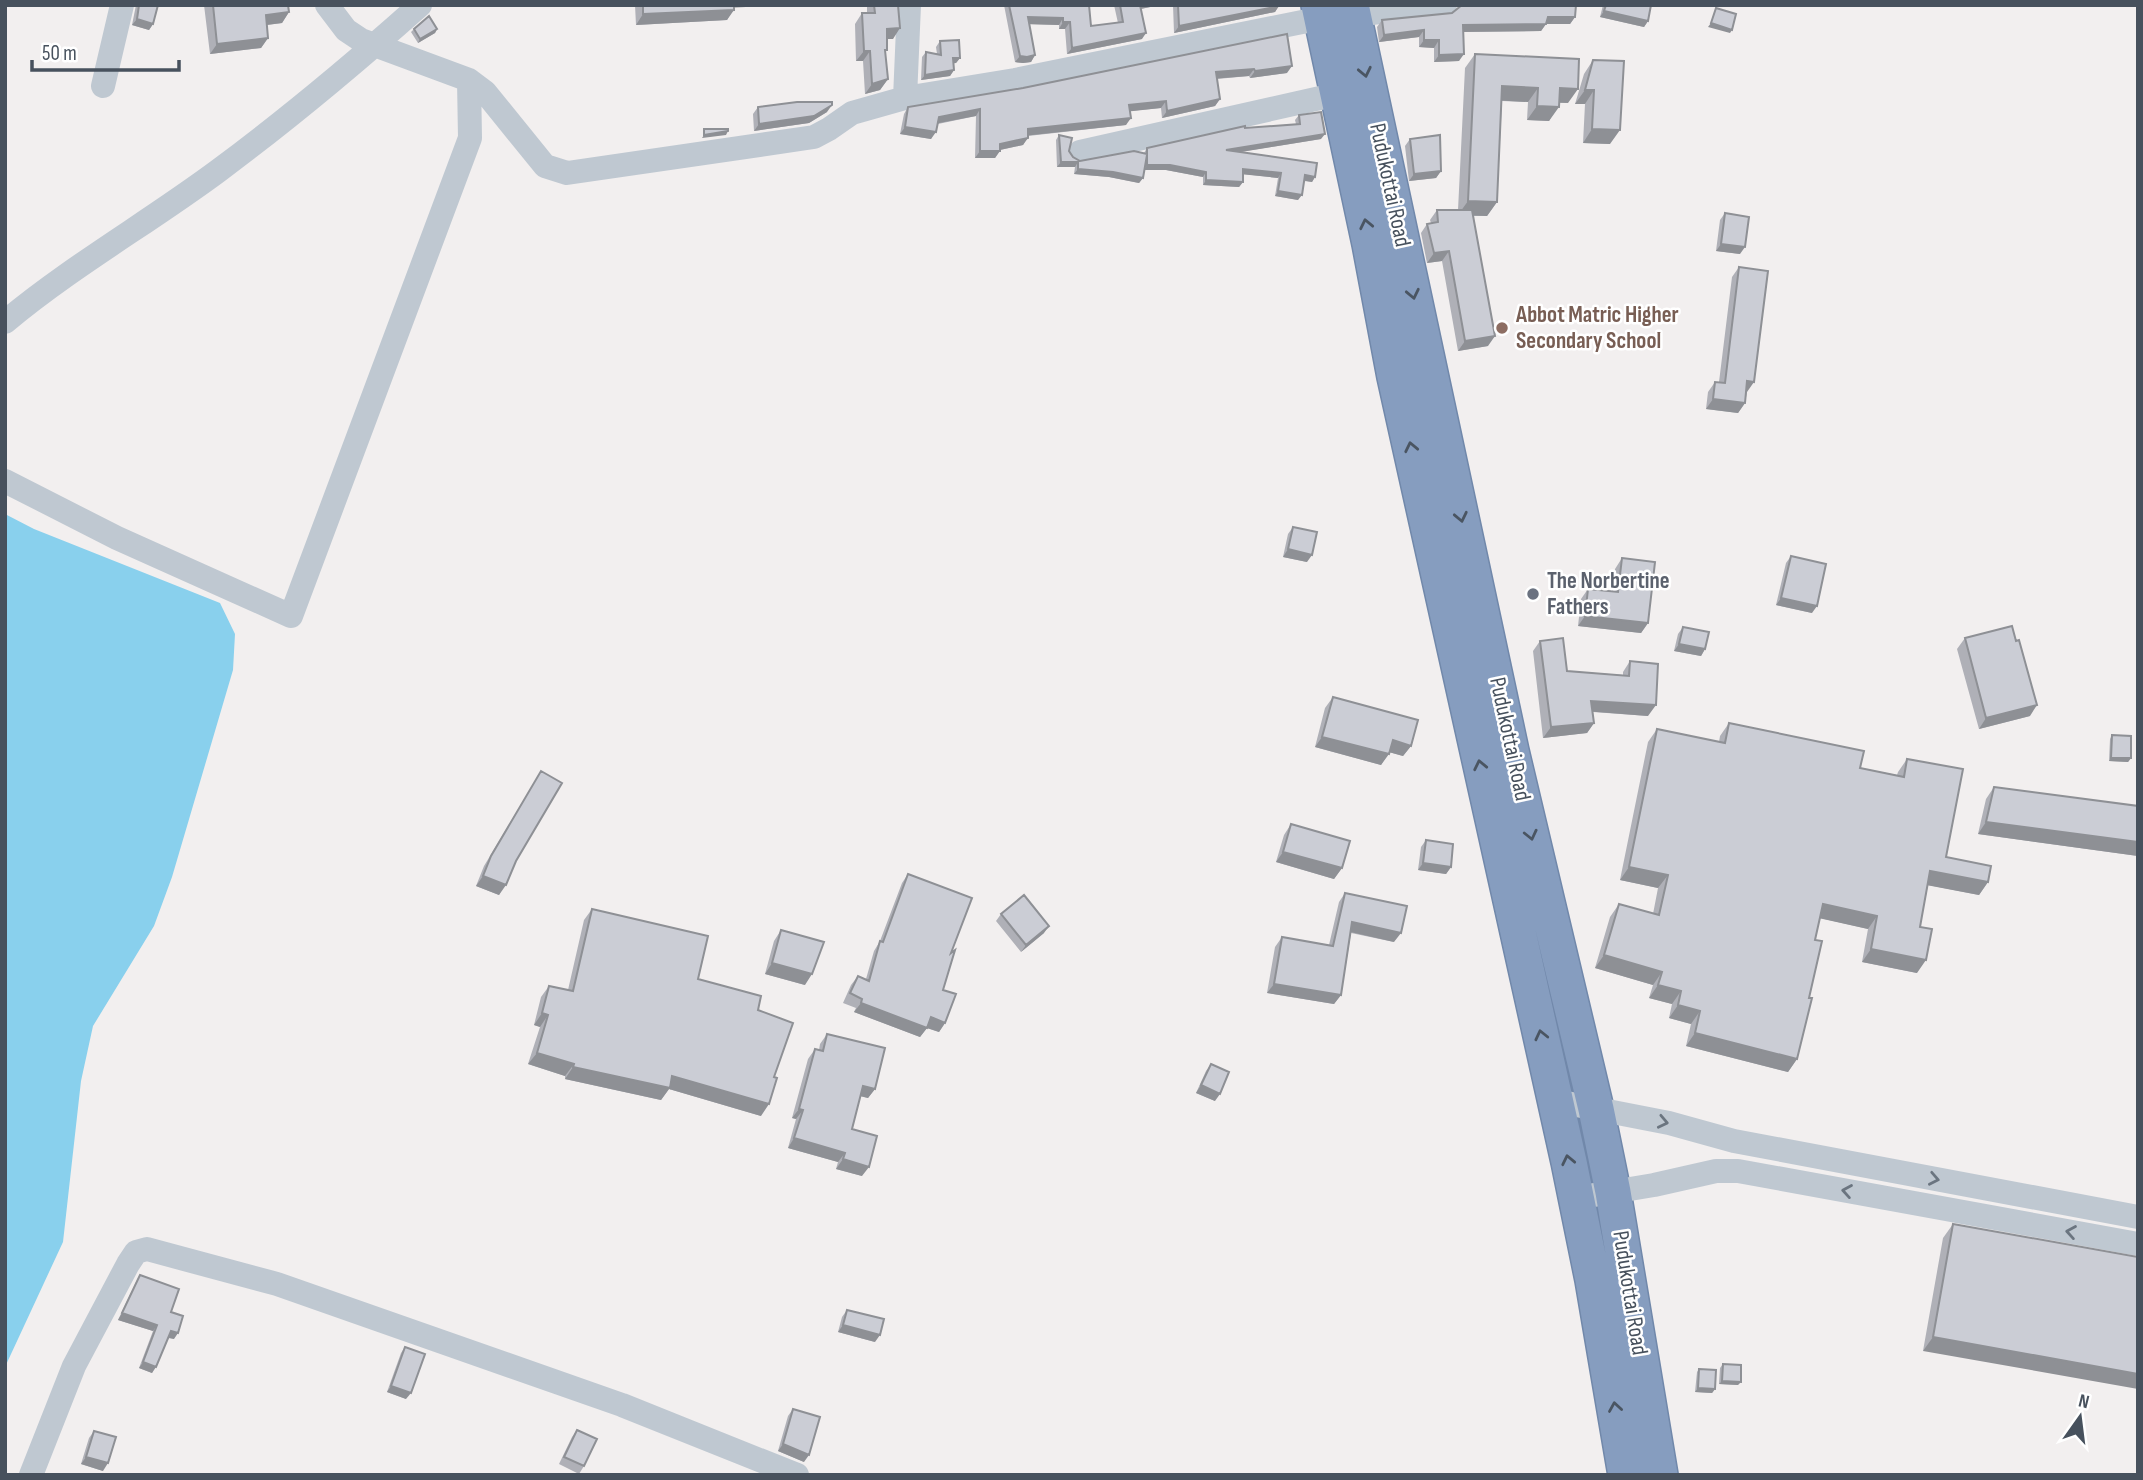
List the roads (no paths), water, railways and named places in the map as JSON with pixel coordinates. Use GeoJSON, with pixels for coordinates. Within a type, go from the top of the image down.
{"type":"FeatureCollection","features":[{"type":"Feature","properties":{"kind":"highway","name":"Pudukottai Road"},"geometry":{"type":"LineString","coordinates":[[1336,11],[1338,93],[1395,377],[1556,1101],[1593,1280],[1626,1475]]}},
{"type":"Feature","properties":{"kind":"highway","name":"Pudukottai Road"},"geometry":{"type":"LineString","coordinates":[[1336,11],[1429,367],[1511,751],[1596,1109],[1613,1192],[1660,1475]]}},
{"type":"Feature","properties":{"kind":"highway"},"geometry":{"type":"LineString","coordinates":[[1395,377],[1429,367]]}},
{"type":"Feature","properties":{"kind":"street"},"geometry":{"type":"LineString","coordinates":[[103,86],[122,5]]}},
{"type":"Feature","properties":{"kind":"street"},"geometry":{"type":"LineString","coordinates":[[5,322],[41,292],[218,171],[375,46],[420,5]]}},
{"type":"Feature","properties":{"kind":"street"},"geometry":{"type":"LineString","coordinates":[[905,98],[909,5]]}},
{"type":"Feature","properties":{"kind":"street"},"geometry":{"type":"LineString","coordinates":[[336,17],[375,46],[468,80],[485,92],[545,166],[567,173],[814,137],[852,113],[905,98],[1015,80],[1336,11],[1445,5]]}},
{"type":"Feature","properties":{"kind":"street"},"geometry":{"type":"LineString","coordinates":[[5,481],[117,538],[291,616],[470,138],[468,80]]}},
{"type":"Feature","properties":{"kind":"street"},"geometry":{"type":"LineString","coordinates":[[1080,152],[1338,93]]}},
{"type":"Feature","properties":{"kind":"street"},"geometry":{"type":"LineString","coordinates":[[1556,1101],[1669,1123],[1734,1141],[2138,1217]]}},
{"type":"Feature","properties":{"kind":"street"},"geometry":{"type":"LineString","coordinates":[[1576,1198],[1717,1171],[1738,1171],[2138,1244]]}},
{"type":"Feature","properties":{"kind":"street"},"geometry":{"type":"LineString","coordinates":[[31,1475],[74,1366],[128,1264],[136,1252],[147,1249],[277,1284],[622,1405],[797,1475]]}},
{"type":"Feature","properties":{"kind":"water"},"geometry":{"type":"Polygon","coordinates":[[[5,514],[34,529],[220,603],[235,634],[233,670],[172,877],[154,926],[93,1026],[81,1081],[63,1242],[5,1367],[5,514]]]}},
{"type":"Feature","properties":{"kind":"place","name":"Abbot Matric Higher Secondary School"},"geometry":{"type":"Point","coordinates":[1502,328]}},
{"type":"Feature","properties":{"kind":"place","name":"The Norbertine Fathers"},"geometry":{"type":"Point","coordinates":[1533,594]}}]}
